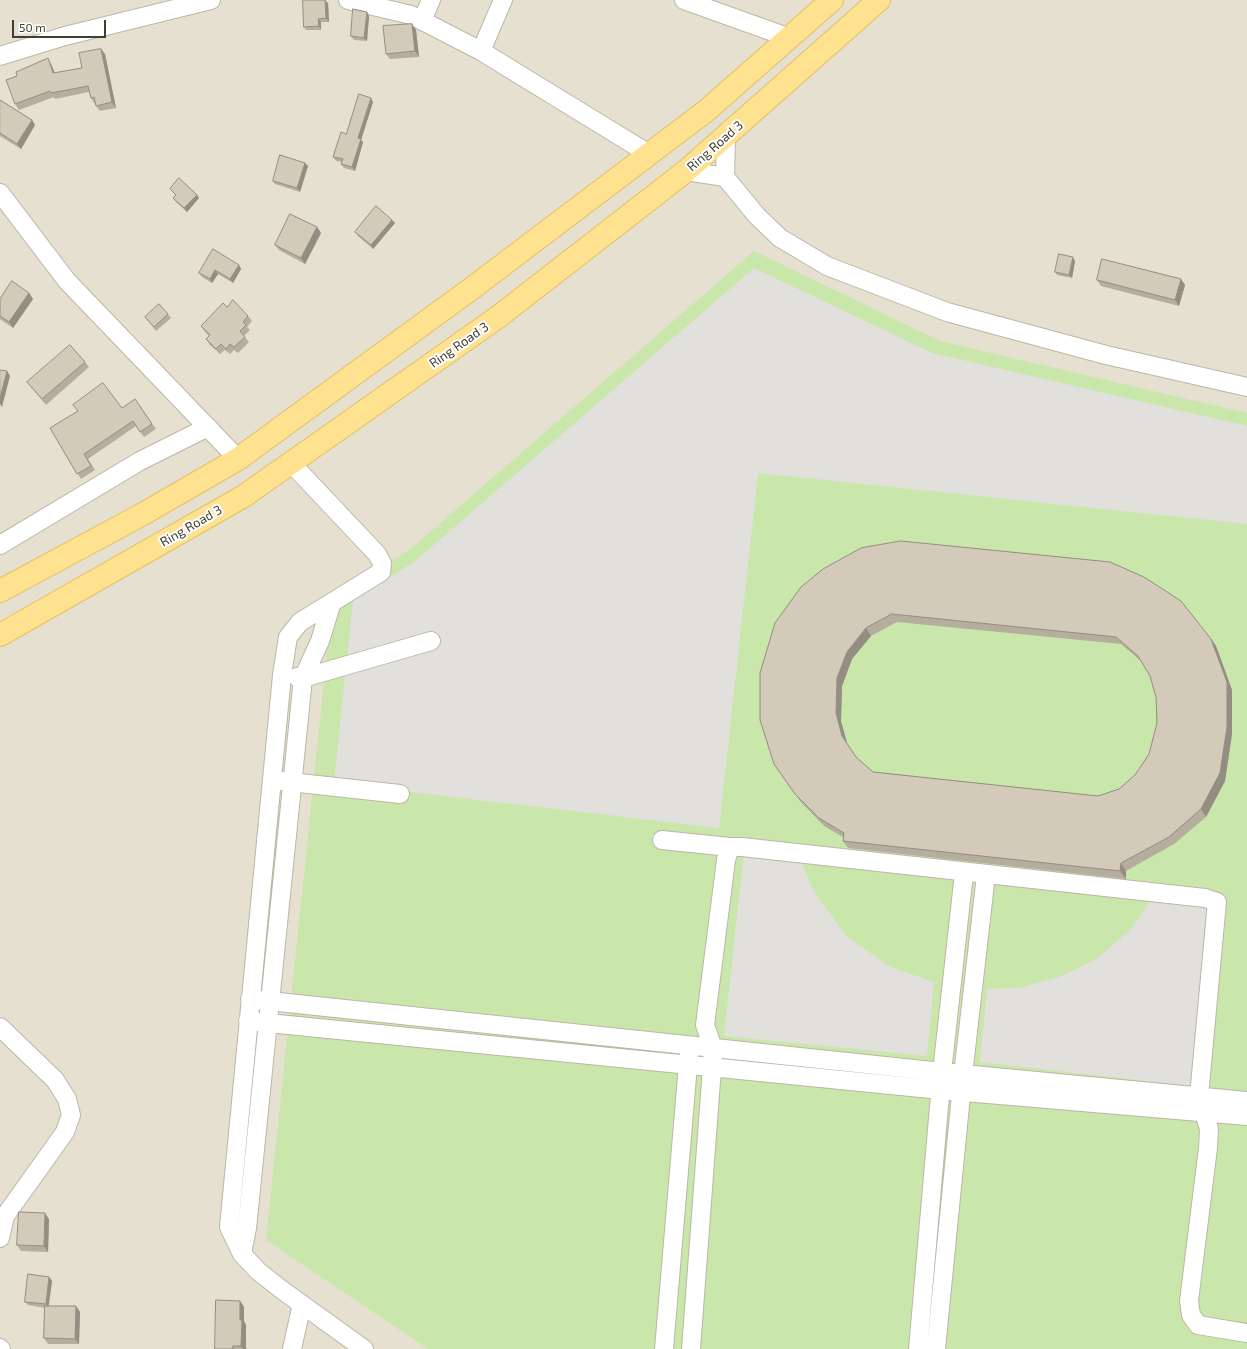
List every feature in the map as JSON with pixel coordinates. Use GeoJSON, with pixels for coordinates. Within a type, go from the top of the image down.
{"type":"FeatureCollection","features":[{"type":"Feature","properties":{"kind":"main road"},"geometry":{"type":"LineString","coordinates":[[0,591],[143,514],[238,459],[471,289],[706,111],[832,0]]}},
{"type":"Feature","properties":{"kind":"main road","name":"Ring Road 3"},"geometry":{"type":"LineString","coordinates":[[0,635],[244,496],[498,317],[686,171],[879,0]]}},
{"type":"Feature","properties":{"kind":"street"},"geometry":{"type":"LineString","coordinates":[[0,56],[65,36],[211,0]]}},
{"type":"Feature","properties":{"kind":"street"},"geometry":{"type":"LineString","coordinates":[[348,0],[411,15],[481,51],[649,154]]}},
{"type":"Feature","properties":{"kind":"street"},"geometry":{"type":"LineString","coordinates":[[422,21],[431,0]]}},
{"type":"Feature","properties":{"kind":"street"},"geometry":{"type":"LineString","coordinates":[[481,51],[503,0]]}},
{"type":"Feature","properties":{"kind":"street"},"geometry":{"type":"LineString","coordinates":[[684,0],[790,38]]}},
{"type":"Feature","properties":{"kind":"street"},"geometry":{"type":"LineString","coordinates":[[726,137],[725,177],[757,216],[780,238],[827,266],[947,312],[1106,355],[1247,387]]}},
{"type":"Feature","properties":{"kind":"street"},"geometry":{"type":"LineString","coordinates":[[686,171],[725,177]]}},
{"type":"Feature","properties":{"kind":"street"},"geometry":{"type":"LineString","coordinates":[[0,193],[67,281],[238,459]]}},
{"type":"Feature","properties":{"kind":"street"},"geometry":{"type":"LineString","coordinates":[[0,545],[140,461],[208,427]]}},
{"type":"Feature","properties":{"kind":"street"},"geometry":{"type":"LineString","coordinates":[[291,463],[377,554],[382,563],[381,572],[300,622],[288,637],[282,675],[229,1227],[242,1254],[258,1271],[364,1349]]}},
{"type":"Feature","properties":{"kind":"street"},"geometry":{"type":"LineString","coordinates":[[242,1254],[247,1228],[272,1000],[303,678],[320,641],[332,602]]}},
{"type":"Feature","properties":{"kind":"street"},"geometry":{"type":"LineString","coordinates":[[282,675],[303,678],[431,641]]}},
{"type":"Feature","properties":{"kind":"street"},"geometry":{"type":"LineString","coordinates":[[273,780],[400,794]]}},
{"type":"Feature","properties":{"kind":"street"},"geometry":{"type":"LineString","coordinates":[[662,840],[742,847],[964,873],[1205,898],[1217,902],[1201,1104],[1209,1129],[1208,1148],[1189,1301],[1191,1315],[1198,1325],[1247,1333]]}},
{"type":"Feature","properties":{"kind":"street"},"geometry":{"type":"LineString","coordinates":[[691,1349],[713,1048],[705,1025],[726,860],[730,847]]}},
{"type":"Feature","properties":{"kind":"street"},"geometry":{"type":"LineString","coordinates":[[918,1349],[942,1072],[964,873]]}},
{"type":"Feature","properties":{"kind":"street"},"geometry":{"type":"LineString","coordinates":[[936,1349],[986,875]]}},
{"type":"Feature","properties":{"kind":"street"},"geometry":{"type":"LineString","coordinates":[[952,978],[974,980]]}},
{"type":"Feature","properties":{"kind":"street"},"geometry":{"type":"LineString","coordinates":[[250,999],[272,1000],[942,1072],[963,1083],[1201,1104],[1247,1101]]}},
{"type":"Feature","properties":{"kind":"street"},"geometry":{"type":"LineString","coordinates":[[248,1021],[941,1090],[963,1083]]}},
{"type":"Feature","properties":{"kind":"street"},"geometry":{"type":"LineString","coordinates":[[664,1349],[690,1045],[705,1025]]}},
{"type":"Feature","properties":{"kind":"street"},"geometry":{"type":"LineString","coordinates":[[0,1027],[55,1080],[67,1099],[71,1115],[65,1132],[3,1215],[0,1238]]}},
{"type":"Feature","properties":{"kind":"street"},"geometry":{"type":"LineString","coordinates":[[1201,1104],[1247,1116]]}},
{"type":"Feature","properties":{"kind":"street"},"geometry":{"type":"LineString","coordinates":[[292,1349],[302,1304]]}},
{"type":"Feature","properties":{"kind":"shaded area"},"geometry":{"type":"Polygon","coordinates":[[[0,0],[1247,0],[1247,1349],[0,1349],[0,0]]]}},
{"type":"Feature","properties":{"kind":"shaded area"},"geometry":{"type":"Polygon","coordinates":[[[754,268],[932,353],[1247,426],[1247,524],[758,473],[719,828],[334,783],[353,600],[414,562],[754,268]]]}},
{"type":"Feature","properties":{"kind":"shaded area"},"geometry":{"type":"Polygon","coordinates":[[[744,852],[800,859],[813,890],[846,936],[890,967],[934,982],[927,1056],[724,1036],[744,852]]]}},
{"type":"Feature","properties":{"kind":"shaded area"},"geometry":{"type":"Polygon","coordinates":[[[1152,898],[1207,905],[1191,1086],[980,1062],[987,989],[1019,988],[1062,976],[1098,958],[1131,929],[1152,898]]]}},
{"type":"Feature","properties":{"kind":"green space"},"geometry":{"type":"Polygon","coordinates":[[[754,251],[940,341],[1247,413],[1247,1349],[428,1349],[266,1240],[332,604],[414,546],[754,251]]]}},
{"type":"Feature","properties":{"kind":"building"},"geometry":{"type":"Polygon","coordinates":[[[303,0],[325,0],[326,18],[318,19],[319,26],[304,27],[303,0]]]}},
{"type":"Feature","properties":{"kind":"building"},"geometry":{"type":"Polygon","coordinates":[[[353,9],[367,12],[364,38],[351,36],[353,9]]]}},
{"type":"Feature","properties":{"kind":"building"},"geometry":{"type":"Polygon","coordinates":[[[412,24],[415,51],[386,54],[383,26],[412,24]]]}},
{"type":"Feature","properties":{"kind":"building"},"geometry":{"type":"Polygon","coordinates":[[[101,49],[112,102],[96,106],[94,97],[91,98],[88,86],[51,93],[50,91],[15,104],[6,80],[17,76],[16,72],[48,58],[53,73],[82,68],[79,53],[101,49]]]}},
{"type":"Feature","properties":{"kind":"building"},"geometry":{"type":"Polygon","coordinates":[[[359,94],[371,98],[358,138],[361,139],[352,167],[341,164],[343,159],[333,157],[341,132],[346,134],[359,94]]]}},
{"type":"Feature","properties":{"kind":"building"},"geometry":{"type":"Polygon","coordinates":[[[0,100],[32,120],[17,144],[0,133],[0,100]]]}},
{"type":"Feature","properties":{"kind":"building"},"geometry":{"type":"Polygon","coordinates":[[[280,155],[305,163],[297,188],[273,181],[280,155]]]}},
{"type":"Feature","properties":{"kind":"building"},"geometry":{"type":"Polygon","coordinates":[[[179,178],[197,195],[184,208],[173,198],[176,195],[170,189],[179,178]]]}},
{"type":"Feature","properties":{"kind":"building"},"geometry":{"type":"Polygon","coordinates":[[[376,206],[392,220],[371,245],[355,232],[376,206]]]}},
{"type":"Feature","properties":{"kind":"building"},"geometry":{"type":"Polygon","coordinates":[[[290,214],[317,227],[301,258],[275,245],[290,214]]]}},
{"type":"Feature","properties":{"kind":"building"},"geometry":{"type":"Polygon","coordinates":[[[213,249],[239,265],[230,279],[215,270],[210,279],[199,273],[213,249]]]}},
{"type":"Feature","properties":{"kind":"building"},"geometry":{"type":"Polygon","coordinates":[[[1059,254],[1073,257],[1069,275],[1055,272],[1059,254]]]}},
{"type":"Feature","properties":{"kind":"building"},"geometry":{"type":"Polygon","coordinates":[[[1102,259],[1181,279],[1175,300],[1097,280],[1102,259]]]}},
{"type":"Feature","properties":{"kind":"building"},"geometry":{"type":"Polygon","coordinates":[[[12,281],[29,293],[9,322],[0,316],[0,299],[12,281]]]}},
{"type":"Feature","properties":{"kind":"building"},"geometry":{"type":"Polygon","coordinates":[[[233,300],[248,316],[243,322],[246,325],[240,331],[245,337],[234,347],[230,344],[226,349],[221,344],[216,349],[206,339],[210,335],[201,326],[223,303],[227,307],[233,300]]]}},
{"type":"Feature","properties":{"kind":"building"},"geometry":{"type":"Polygon","coordinates":[[[159,304],[168,314],[154,327],[145,317],[159,304]]]}},
{"type":"Feature","properties":{"kind":"building"},"geometry":{"type":"Polygon","coordinates":[[[70,345],[85,362],[42,399],[27,382],[70,345]]]}},
{"type":"Feature","properties":{"kind":"building"},"geometry":{"type":"Polygon","coordinates":[[[0,370],[7,371],[0,398],[0,370]]]}},
{"type":"Feature","properties":{"kind":"building"},"geometry":{"type":"Polygon","coordinates":[[[103,383],[122,408],[135,399],[152,424],[140,432],[133,421],[84,454],[91,466],[77,474],[50,428],[78,411],[73,405],[103,383]]]}},
{"type":"Feature","properties":{"kind":"building"},"geometry":{"type":"Polygon","coordinates":[[[901,541],[1110,562],[1144,577],[1181,601],[1211,639],[1227,682],[1227,727],[1220,773],[1201,809],[1169,837],[1121,863],[1120,871],[843,841],[844,833],[819,818],[795,794],[774,764],[760,720],[760,673],[775,623],[801,587],[823,569],[861,548],[901,541]],[[892,614],[866,628],[847,652],[837,678],[836,713],[842,736],[856,757],[873,772],[1098,796],[1119,789],[1135,775],[1149,754],[1157,723],[1156,697],[1150,676],[1138,656],[1116,637],[892,614]]]}},
{"type":"Feature","properties":{"kind":"building"},"geometry":{"type":"Polygon","coordinates":[[[19,1212],[45,1213],[44,1246],[17,1245],[19,1212]]]}},
{"type":"Feature","properties":{"kind":"building"},"geometry":{"type":"Polygon","coordinates":[[[28,1274],[49,1277],[46,1304],[25,1302],[28,1274]]]}},
{"type":"Feature","properties":{"kind":"building"},"geometry":{"type":"Polygon","coordinates":[[[216,1300],[240,1301],[240,1320],[242,1320],[241,1346],[233,1346],[232,1349],[215,1349],[216,1300]]]}},
{"type":"Feature","properties":{"kind":"building"},"geometry":{"type":"Polygon","coordinates":[[[45,1306],[76,1306],[75,1339],[44,1338],[45,1306]]]}}]}
